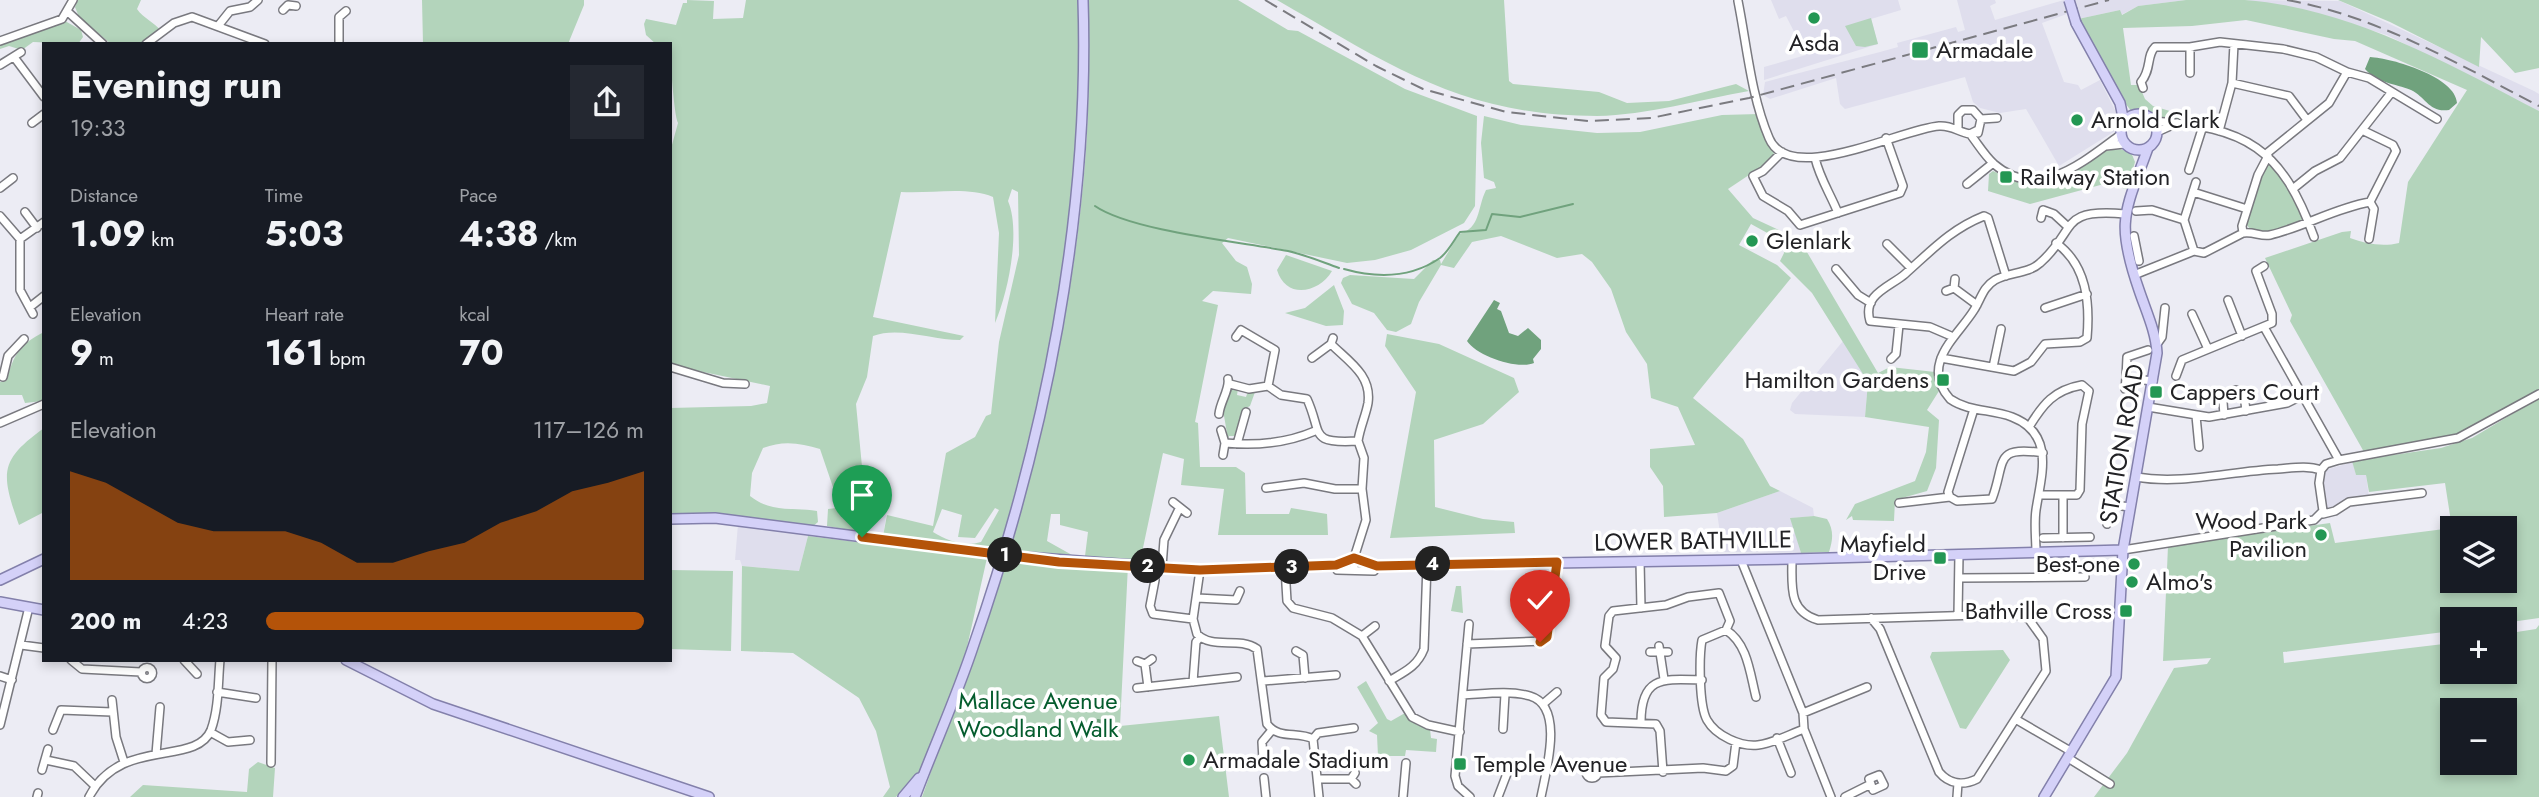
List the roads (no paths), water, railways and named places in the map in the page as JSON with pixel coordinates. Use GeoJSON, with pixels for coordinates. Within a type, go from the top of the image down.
{"type":"FeatureCollection","features":[{"type":"Feature","properties":{"kind":"main road"},"geometry":{"type":"LineString","coordinates":[[915,797],[990,598],[1021,492],[1051,359],[1077,175],[1085,88],[1083,0]]}},
{"type":"Feature","properties":{"kind":"main road"},"geometry":{"type":"LineString","coordinates":[[2069,0],[2076,23],[2120,103],[2124,122],[2122,139],[2135,150],[2148,148],[2157,132],[2153,121],[2144,115],[2133,115],[2124,122]]}},
{"type":"Feature","properties":{"kind":"main road"},"geometry":{"type":"LineString","coordinates":[[2120,103],[2133,115]]}},
{"type":"Feature","properties":{"kind":"main road","name":"STATION ROAD"},"geometry":{"type":"LineString","coordinates":[[2044,797],[2116,677],[2123,550],[2157,344],[2134,275],[2125,214],[2148,148]]}},
{"type":"Feature","properties":{"kind":"main road","name":"STATION ROAD"},"geometry":{"type":"LineString","coordinates":[[2135,150],[2138,160],[2135,181]]}},
{"type":"Feature","properties":{"kind":"main road","name":"LOWER BATHVILLE"},"geometry":{"type":"LineString","coordinates":[[672,519],[715,518],[1011,556],[1200,570],[1336,565],[1354,558],[1377,566],[2123,550]]}},
{"type":"Feature","properties":{"kind":"main road"},"geometry":{"type":"LineString","coordinates":[[0,580],[42,560]]}},
{"type":"Feature","properties":{"kind":"main road"},"geometry":{"type":"LineString","coordinates":[[0,602],[42,610]]}},
{"type":"Feature","properties":{"kind":"main road"},"geometry":{"type":"LineString","coordinates":[[350,662],[433,704],[709,797]]}},
{"type":"Feature","properties":{"kind":"main road"},"geometry":{"type":"LineString","coordinates":[[903,797],[927,768]]}},
{"type":"Feature","properties":{"kind":"street"},"geometry":{"type":"LineString","coordinates":[[0,41],[55,22],[68,12],[73,0]]}},
{"type":"Feature","properties":{"kind":"street"},"geometry":{"type":"LineString","coordinates":[[218,26],[230,11],[250,7],[258,0]]}},
{"type":"Feature","properties":{"kind":"street"},"geometry":{"type":"LineString","coordinates":[[1739,0],[1755,88],[1769,138],[1791,158],[1815,158],[1941,126],[1970,109],[1976,111],[1981,119],[1978,145]]}},
{"type":"Feature","properties":{"kind":"street"},"geometry":{"type":"LineString","coordinates":[[68,12],[101,42]]}},
{"type":"Feature","properties":{"kind":"street"},"geometry":{"type":"LineString","coordinates":[[331,13],[342,14],[339,42]]}},
{"type":"Feature","properties":{"kind":"street"},"geometry":{"type":"LineString","coordinates":[[149,42],[187,17],[260,42]]}},
{"type":"Feature","properties":{"kind":"street"},"geometry":{"type":"LineString","coordinates":[[2219,131],[2232,83],[2234,44]]}},
{"type":"Feature","properties":{"kind":"street"},"geometry":{"type":"LineString","coordinates":[[2131,80],[2142,85],[2150,68],[2152,49],[2234,44],[2316,57],[2347,72],[2368,78],[2390,93],[2408,98],[2437,119]]}},
{"type":"Feature","properties":{"kind":"street"},"geometry":{"type":"LineString","coordinates":[[2190,47],[2190,73]]}},
{"type":"Feature","properties":{"kind":"street"},"geometry":{"type":"LineString","coordinates":[[0,65],[21,52]]}},
{"type":"Feature","properties":{"kind":"street"},"geometry":{"type":"LineString","coordinates":[[14,57],[42,94]]}},
{"type":"Feature","properties":{"kind":"street"},"geometry":{"type":"LineString","coordinates":[[2247,232],[2247,209],[2267,155],[2329,103],[2347,72]]}},
{"type":"Feature","properties":{"kind":"street"},"geometry":{"type":"LineString","coordinates":[[2232,83],[2289,96],[2308,120]]}},
{"type":"Feature","properties":{"kind":"street"},"geometry":{"type":"LineString","coordinates":[[2294,188],[2315,171],[2340,158],[2364,131],[2390,93]]}},
{"type":"Feature","properties":{"kind":"street"},"geometry":{"type":"LineString","coordinates":[[32,123],[42,116]]}},
{"type":"Feature","properties":{"kind":"street"},"geometry":{"type":"LineString","coordinates":[[1956,118],[1958,128]]}},
{"type":"Feature","properties":{"kind":"street"},"geometry":{"type":"LineString","coordinates":[[1981,119],[1997,118]]}},
{"type":"Feature","properties":{"kind":"street"},"geometry":{"type":"LineString","coordinates":[[2153,121],[2203,126],[2241,139],[2267,155],[2279,166],[2294,188],[2314,237]]}},
{"type":"Feature","properties":{"kind":"street"},"geometry":{"type":"LineString","coordinates":[[2157,132],[2178,123]]}},
{"type":"Feature","properties":{"kind":"street"},"geometry":{"type":"LineString","coordinates":[[1941,126],[1958,128],[1970,134],[1993,163],[2020,178],[2041,181],[2060,175],[2105,146],[2122,139]]}},
{"type":"Feature","properties":{"kind":"street"},"geometry":{"type":"LineString","coordinates":[[2189,170],[2198,155],[2203,126]]}},
{"type":"Feature","properties":{"kind":"street"},"geometry":{"type":"LineString","coordinates":[[1970,134],[1978,130]]}},
{"type":"Feature","properties":{"kind":"street"},"geometry":{"type":"LineString","coordinates":[[2364,131],[2393,145],[2396,151],[2370,202]]}},
{"type":"Feature","properties":{"kind":"street"},"geometry":{"type":"LineString","coordinates":[[1782,152],[1763,171],[1753,176],[1763,195],[1788,211],[1800,225],[1900,193],[1903,187],[1886,138]]}},
{"type":"Feature","properties":{"kind":"street"},"geometry":{"type":"LineString","coordinates":[[1815,158],[1821,182],[1839,213]]}},
{"type":"Feature","properties":{"kind":"street"},"geometry":{"type":"LineString","coordinates":[[1967,184],[1993,163]]}},
{"type":"Feature","properties":{"kind":"street"},"geometry":{"type":"LineString","coordinates":[[0,188],[13,178]]}},
{"type":"Feature","properties":{"kind":"street"},"geometry":{"type":"LineString","coordinates":[[2194,251],[2184,220],[2196,182]]}},
{"type":"Feature","properties":{"kind":"street"},"geometry":{"type":"LineString","coordinates":[[2193,192],[2247,209]]}},
{"type":"Feature","properties":{"kind":"street"},"geometry":{"type":"LineString","coordinates":[[2134,275],[2194,251],[2204,253],[2247,232],[2266,236],[2352,205],[2370,202]]}},
{"type":"Feature","properties":{"kind":"street"},"geometry":{"type":"LineString","coordinates":[[2369,239],[2374,209],[2370,202]]}},
{"type":"Feature","properties":{"kind":"street"},"geometry":{"type":"LineString","coordinates":[[2136,211],[2152,210],[2184,220]]}},
{"type":"Feature","properties":{"kind":"street"},"geometry":{"type":"LineString","coordinates":[[2039,213],[2050,211],[2067,226]]}},
{"type":"Feature","properties":{"kind":"street"},"geometry":{"type":"LineString","coordinates":[[25,212],[37,228]]}},
{"type":"Feature","properties":{"kind":"street"},"geometry":{"type":"LineString","coordinates":[[2036,553],[2036,509],[2045,473],[2043,453],[2029,427],[2011,417],[1956,403],[1945,393],[1939,376],[1941,358],[1951,336],[1990,284],[2040,263],[2067,226],[2092,214],[2125,214]]}},
{"type":"Feature","properties":{"kind":"street"},"geometry":{"type":"LineString","coordinates":[[0,216],[20,239],[20,290],[31,310],[42,298]]}},
{"type":"Feature","properties":{"kind":"street"},"geometry":{"type":"LineString","coordinates":[[1951,336],[1930,327],[1870,321],[1871,303],[1881,289],[1911,268],[1945,236],[1986,216],[2006,276]]}},
{"type":"Feature","properties":{"kind":"street"},"geometry":{"type":"LineString","coordinates":[[20,239],[42,224]]}},
{"type":"Feature","properties":{"kind":"street","name":"STATION ROAD"},"geometry":{"type":"LineString","coordinates":[[2134,236],[2131,251],[2139,261]]}},
{"type":"Feature","properties":{"kind":"street"},"geometry":{"type":"LineString","coordinates":[[1941,358],[2014,371],[2031,362],[2045,344],[2080,342],[2087,338],[2090,307],[2087,294],[2075,261],[2056,243]]}},
{"type":"Feature","properties":{"kind":"street"},"geometry":{"type":"LineString","coordinates":[[1887,244],[1911,268]]}},
{"type":"Feature","properties":{"kind":"street"},"geometry":{"type":"LineString","coordinates":[[2176,376],[2182,360],[2272,323],[2272,314],[2256,271],[2264,267]]}},
{"type":"Feature","properties":{"kind":"street"},"geometry":{"type":"LineString","coordinates":[[1836,269],[1858,295],[1871,303]]}},
{"type":"Feature","properties":{"kind":"street"},"geometry":{"type":"LineString","coordinates":[[1955,279],[1950,289],[1977,304]]}},
{"type":"Feature","properties":{"kind":"street"},"geometry":{"type":"LineString","coordinates":[[2045,307],[2087,294]]}},
{"type":"Feature","properties":{"kind":"street"},"geometry":{"type":"LineString","coordinates":[[2228,300],[2242,336]]}},
{"type":"Feature","properties":{"kind":"street","name":"STATION ROAD"},"geometry":{"type":"LineString","coordinates":[[2157,344],[2162,337],[2165,308]]}},
{"type":"Feature","properties":{"kind":"street"},"geometry":{"type":"LineString","coordinates":[[2192,314],[2208,349]]}},
{"type":"Feature","properties":{"kind":"street"},"geometry":{"type":"LineString","coordinates":[[1891,359],[1896,354],[1899,325]]}},
{"type":"Feature","properties":{"kind":"street"},"geometry":{"type":"LineString","coordinates":[[2264,327],[2339,460]]}},
{"type":"Feature","properties":{"kind":"street"},"geometry":{"type":"LineString","coordinates":[[1993,367],[2001,329]]}},
{"type":"Feature","properties":{"kind":"street"},"geometry":{"type":"LineString","coordinates":[[1239,330],[1275,350],[1268,386]]}},
{"type":"Feature","properties":{"kind":"street"},"geometry":{"type":"LineString","coordinates":[[3,377],[4,354],[23,339]]}},
{"type":"Feature","properties":{"kind":"street"},"geometry":{"type":"LineString","coordinates":[[1312,358],[1332,341],[1362,374],[1368,391],[1358,440],[1364,458],[1362,489],[1365,531],[1354,558],[1354,570]]}},
{"type":"Feature","properties":{"kind":"street"},"geometry":{"type":"LineString","coordinates":[[2125,389],[2127,357],[2148,350]]}},
{"type":"Feature","properties":{"kind":"street"},"geometry":{"type":"LineString","coordinates":[[672,369],[723,383],[745,384]]}},
{"type":"Feature","properties":{"kind":"street"},"geometry":{"type":"LineString","coordinates":[[2126,378],[2153,381]]}},
{"type":"Feature","properties":{"kind":"street"},"geometry":{"type":"LineString","coordinates":[[1219,414],[1229,381],[1249,389],[1268,386],[1281,395],[1307,399],[1315,431],[1323,439],[1338,442],[1358,440]]}},
{"type":"Feature","properties":{"kind":"street"},"geometry":{"type":"LineString","coordinates":[[2029,427],[2052,396],[2067,387],[2082,385],[2089,391],[2082,424],[2080,490],[2077,495],[2063,497],[2040,495]]}},
{"type":"Feature","properties":{"kind":"street"},"geometry":{"type":"LineString","coordinates":[[2224,415],[2223,402],[2227,393],[2236,390],[2244,394],[2246,411]]}},
{"type":"Feature","properties":{"kind":"street"},"geometry":{"type":"LineString","coordinates":[[2323,514],[2321,470],[2326,464],[2458,438],[2539,394]]}},
{"type":"Feature","properties":{"kind":"street"},"geometry":{"type":"LineString","coordinates":[[2148,407],[2196,416],[2224,415],[2287,403],[2303,395]]}},
{"type":"Feature","properties":{"kind":"street"},"geometry":{"type":"LineString","coordinates":[[0,423],[42,405]]}},
{"type":"Feature","properties":{"kind":"street"},"geometry":{"type":"LineString","coordinates":[[1950,497],[1948,492],[1974,409]]}},
{"type":"Feature","properties":{"kind":"street"},"geometry":{"type":"LineString","coordinates":[[1237,444],[1246,412]]}},
{"type":"Feature","properties":{"kind":"street"},"geometry":{"type":"LineString","coordinates":[[2196,416],[2199,447]]}},
{"type":"Feature","properties":{"kind":"street"},"geometry":{"type":"LineString","coordinates":[[1222,430],[1225,443],[1223,455]]}},
{"type":"Feature","properties":{"kind":"street"},"geometry":{"type":"LineString","coordinates":[[1225,443],[1261,445],[1295,439],[1315,431]]}},
{"type":"Feature","properties":{"kind":"street"},"geometry":{"type":"LineString","coordinates":[[1899,503],[1950,497],[1957,501],[1992,499],[2004,460],[2011,452],[2020,449],[2043,453]]}},
{"type":"Feature","properties":{"kind":"street"},"geometry":{"type":"LineString","coordinates":[[2136,477],[2161,481],[2268,469],[2312,467],[2321,470]]}},
{"type":"Feature","properties":{"kind":"street"},"geometry":{"type":"LineString","coordinates":[[1266,488],[1304,482],[1335,489],[1362,489]]}},
{"type":"Feature","properties":{"kind":"street"},"geometry":{"type":"LineString","coordinates":[[2123,550],[2305,522],[2334,512],[2349,502],[2422,492]]}},
{"type":"Feature","properties":{"kind":"street"},"geometry":{"type":"LineString","coordinates":[[2063,497],[2063,538]]}},
{"type":"Feature","properties":{"kind":"street"},"geometry":{"type":"LineString","coordinates":[[1162,567],[1164,540],[1183,511],[1173,502]]}},
{"type":"Feature","properties":{"kind":"street"},"geometry":{"type":"LineString","coordinates":[[2107,524],[2110,508],[2114,505],[2130,507]]}},
{"type":"Feature","properties":{"kind":"street"},"geometry":{"type":"LineString","coordinates":[[2043,538],[2090,537]]}},
{"type":"Feature","properties":{"kind":"street"},"geometry":{"type":"LineString","coordinates":[[2142,537],[2143,546]]}},
{"type":"Feature","properties":{"kind":"street"},"geometry":{"type":"LineString","coordinates":[[1958,615],[1959,554]]}},
{"type":"Feature","properties":{"kind":"street"},"geometry":{"type":"LineString","coordinates":[[1792,559],[1792,597],[1806,617],[1818,620],[1895,617],[1958,615],[2011,614],[2028,618],[2043,639],[2046,671],[1982,775],[1970,783],[1958,783],[1944,778],[1939,772],[1882,635],[1871,618]]}},
{"type":"Feature","properties":{"kind":"street"},"geometry":{"type":"LineString","coordinates":[[1741,560],[1803,713],[1804,729],[1831,797]]}},
{"type":"Feature","properties":{"kind":"street"},"geometry":{"type":"LineString","coordinates":[[1640,561],[1642,608]]}},
{"type":"Feature","properties":{"kind":"street"},"geometry":{"type":"LineString","coordinates":[[1467,644],[1544,640],[1557,562]]}},
{"type":"Feature","properties":{"kind":"street"},"geometry":{"type":"LineString","coordinates":[[1388,681],[1411,668],[1420,660],[1424,649],[1427,564]]}},
{"type":"Feature","properties":{"kind":"street"},"geometry":{"type":"LineString","coordinates":[[1285,568],[1287,601],[1293,608],[1332,618],[1362,636],[1412,717],[1428,725],[1460,732]]}},
{"type":"Feature","properties":{"kind":"street"},"geometry":{"type":"LineString","coordinates":[[1200,570],[1193,619],[1200,637],[1210,642],[1241,641],[1257,649],[1263,681],[1264,716],[1272,730],[1280,734],[1303,734],[1313,739]]}},
{"type":"Feature","properties":{"kind":"street"},"geometry":{"type":"LineString","coordinates":[[1337,570],[1374,571]]}},
{"type":"Feature","properties":{"kind":"street"},"geometry":{"type":"LineString","coordinates":[[1959,578],[2085,577]]}},
{"type":"Feature","properties":{"kind":"street"},"geometry":{"type":"LineString","coordinates":[[1155,580],[1150,606],[1153,614],[1193,619]]}},
{"type":"Feature","properties":{"kind":"street"},"geometry":{"type":"LineString","coordinates":[[1197,598],[1238,604],[1240,592]]}},
{"type":"Feature","properties":{"kind":"street"},"geometry":{"type":"LineString","coordinates":[[1662,772],[1660,731],[1656,723],[1606,722],[1601,715],[1604,678],[1613,669],[1616,658],[1605,646],[1610,614],[1614,611],[1642,608],[1715,592],[1721,596],[1730,621],[1726,631],[1702,640],[1702,680],[1707,720],[1723,736],[1736,742],[1760,745],[1804,729]]}},
{"type":"Feature","properties":{"kind":"street"},"geometry":{"type":"LineString","coordinates":[[0,724],[29,607]]}},
{"type":"Feature","properties":{"kind":"street"},"geometry":{"type":"LineString","coordinates":[[1882,635],[1895,617]]}},
{"type":"Feature","properties":{"kind":"street"},"geometry":{"type":"LineString","coordinates":[[1469,624],[1455,776],[1458,786],[1470,797]]}},
{"type":"Feature","properties":{"kind":"street"},"geometry":{"type":"LineString","coordinates":[[1362,636],[1375,626]]}},
{"type":"Feature","properties":{"kind":"street"},"geometry":{"type":"LineString","coordinates":[[1726,631],[1735,636],[1744,650],[1756,697]]}},
{"type":"Feature","properties":{"kind":"street"},"geometry":{"type":"LineString","coordinates":[[1193,682],[1196,642],[1200,637]]}},
{"type":"Feature","properties":{"kind":"street"},"geometry":{"type":"LineString","coordinates":[[21,645],[42,648]]}},
{"type":"Feature","properties":{"kind":"street"},"geometry":{"type":"LineString","coordinates":[[1650,652],[1662,650],[1664,679]]}},
{"type":"Feature","properties":{"kind":"street"},"geometry":{"type":"LineString","coordinates":[[1304,653],[1305,678]]}},
{"type":"Feature","properties":{"kind":"street"},"geometry":{"type":"LineString","coordinates":[[1145,661],[1148,687]]}},
{"type":"Feature","properties":{"kind":"street"},"geometry":{"type":"LineString","coordinates":[[73,662],[82,669],[141,672]]}},
{"type":"Feature","properties":{"kind":"street"},"geometry":{"type":"LineString","coordinates":[[186,662],[197,674]]}},
{"type":"Feature","properties":{"kind":"street"},"geometry":{"type":"LineString","coordinates":[[89,797],[95,786],[124,762],[198,746],[210,733],[220,662]]}},
{"type":"Feature","properties":{"kind":"street"},"geometry":{"type":"LineString","coordinates":[[271,762],[272,662]]}},
{"type":"Feature","properties":{"kind":"street"},"geometry":{"type":"LineString","coordinates":[[0,676],[12,680]]}},
{"type":"Feature","properties":{"kind":"street"},"geometry":{"type":"LineString","coordinates":[[1263,681],[1332,676],[1328,686]]}},
{"type":"Feature","properties":{"kind":"street"},"geometry":{"type":"LineString","coordinates":[[1137,688],[1237,677]]}},
{"type":"Feature","properties":{"kind":"street"},"geometry":{"type":"LineString","coordinates":[[1641,722],[1645,693],[1652,684],[1664,679],[1702,680]]}},
{"type":"Feature","properties":{"kind":"street"},"geometry":{"type":"LineString","coordinates":[[1803,713],[1867,687]]}},
{"type":"Feature","properties":{"kind":"street"},"geometry":{"type":"LineString","coordinates":[[217,692],[256,698]]}},
{"type":"Feature","properties":{"kind":"street"},"geometry":{"type":"LineString","coordinates":[[1543,704],[1557,692]]}},
{"type":"Feature","properties":{"kind":"street"},"geometry":{"type":"LineString","coordinates":[[1463,695],[1505,694],[1533,697],[1543,704],[1552,729],[1541,797]]}},
{"type":"Feature","properties":{"kind":"street"},"geometry":{"type":"LineString","coordinates":[[1503,729],[1505,694]]}},
{"type":"Feature","properties":{"kind":"street"},"geometry":{"type":"LineString","coordinates":[[112,700],[112,712],[124,762]]}},
{"type":"Feature","properties":{"kind":"street"},"geometry":{"type":"LineString","coordinates":[[156,754],[160,707]]}},
{"type":"Feature","properties":{"kind":"street"},"geometry":{"type":"LineString","coordinates":[[53,730],[61,710],[112,712]]}},
{"type":"Feature","properties":{"kind":"street"},"geometry":{"type":"LineString","coordinates":[[2017,720],[2110,784]]}},
{"type":"Feature","properties":{"kind":"street"},"geometry":{"type":"LineString","coordinates":[[1319,797],[1313,739],[1318,733],[1354,728]]}},
{"type":"Feature","properties":{"kind":"street"},"geometry":{"type":"LineString","coordinates":[[1344,729],[1346,739]]}},
{"type":"Feature","properties":{"kind":"street"},"geometry":{"type":"LineString","coordinates":[[1265,754],[1262,743],[1272,730]]}},
{"type":"Feature","properties":{"kind":"street"},"geometry":{"type":"LineString","coordinates":[[210,733],[228,742],[250,740]]}},
{"type":"Feature","properties":{"kind":"street"},"geometry":{"type":"LineString","coordinates":[[1777,738],[1791,773]]}},
{"type":"Feature","properties":{"kind":"street"},"geometry":{"type":"LineString","coordinates":[[1598,773],[1703,768],[1730,770],[1736,742]]}},
{"type":"Feature","properties":{"kind":"street"},"geometry":{"type":"LineString","coordinates":[[42,770],[48,749]]}},
{"type":"Feature","properties":{"kind":"street"},"geometry":{"type":"LineString","coordinates":[[46,760],[74,766],[95,786]]}},
{"type":"Feature","properties":{"kind":"street"},"geometry":{"type":"LineString","coordinates":[[1403,797],[1406,763]]}},
{"type":"Feature","properties":{"kind":"street"},"geometry":{"type":"LineString","coordinates":[[1498,797],[1508,771]]}},
{"type":"Feature","properties":{"kind":"street"},"geometry":{"type":"LineString","coordinates":[[1394,774],[1405,775]]}},
{"type":"Feature","properties":{"kind":"street"},"geometry":{"type":"LineString","coordinates":[[1318,779],[1354,779]]}},
{"type":"Feature","properties":{"kind":"street"},"geometry":{"type":"LineString","coordinates":[[1256,788],[1264,783],[1266,797]]}},
{"type":"Feature","properties":{"kind":"street"},"geometry":{"type":"LineString","coordinates":[[1957,797],[1958,783]]}},
{"type":"Feature","properties":{"kind":"street"},"geometry":{"type":"LineString","coordinates":[[1845,797],[1871,784]]}},
{"type":"Feature","properties":{"kind":"waterway"},"geometry":{"type":"LineString","coordinates":[[1344,269],[1381,275],[1405,273],[1429,265],[1440,258],[1460,232],[1486,230],[1492,214],[1520,217],[1573,204]]}},
{"type":"Feature","properties":{"kind":"waterway"},"geometry":{"type":"LineString","coordinates":[[1095,206],[1112,215],[1159,229],[1288,251],[1339,268]]}},
{"type":"Feature","properties":{"kind":"railway"},"geometry":{"type":"LineString","coordinates":[[1265,0],[1376,66],[1423,89],[1506,112],[1588,121],[1651,118],[1749,98],[2109,0]]}},
{"type":"Feature","properties":{"kind":"railway"},"geometry":{"type":"LineString","coordinates":[[2287,0],[2320,7],[2385,29],[2539,106]]}},
{"type":"Feature","properties":{"kind":"place","name":"Asda"},"geometry":{"type":"Point","coordinates":[1814,18]}},
{"type":"Feature","properties":{"kind":"place","name":"Armadale"},"geometry":{"type":"Point","coordinates":[1920,50]}},
{"type":"Feature","properties":{"kind":"place","name":"Arnold Clark"},"geometry":{"type":"Point","coordinates":[2077,120]}},
{"type":"Feature","properties":{"kind":"place","name":"Railway Station"},"geometry":{"type":"Point","coordinates":[2006,177]}},
{"type":"Feature","properties":{"kind":"place","name":"Glenlark"},"geometry":{"type":"Point","coordinates":[1752,241]}},
{"type":"Feature","properties":{"kind":"place","name":"Hamilton Gardens"},"geometry":{"type":"Point","coordinates":[1943,380]}},
{"type":"Feature","properties":{"kind":"place","name":"Cappers Court"},"geometry":{"type":"Point","coordinates":[2156,392]}},
{"type":"Feature","properties":{"kind":"place","name":"Wood Park Pavilion"},"geometry":{"type":"Point","coordinates":[2321,535]}},
{"type":"Feature","properties":{"kind":"place","name":"Mayfield Drive"},"geometry":{"type":"Point","coordinates":[1940,558]}},
{"type":"Feature","properties":{"kind":"place","name":"Best-one"},"geometry":{"type":"Point","coordinates":[2134,564]}},
{"type":"Feature","properties":{"kind":"place","name":"Almo's"},"geometry":{"type":"Point","coordinates":[2132,582]}},
{"type":"Feature","properties":{"kind":"place","name":"Bathville Cross"},"geometry":{"type":"Point","coordinates":[2126,611]}},
{"type":"Feature","properties":{"kind":"place","name":"Armadale Stadium"},"geometry":{"type":"Point","coordinates":[1189,760]}},
{"type":"Feature","properties":{"kind":"place","name":"Temple Avenue"},"geometry":{"type":"Point","coordinates":[1460,764]}},
{"type":"Feature","properties":{"kind":"park label","name":"Mallace Avenue Woodland Walk"},"geometry":{"type":"Point","coordinates":[1038,715]}}]}
